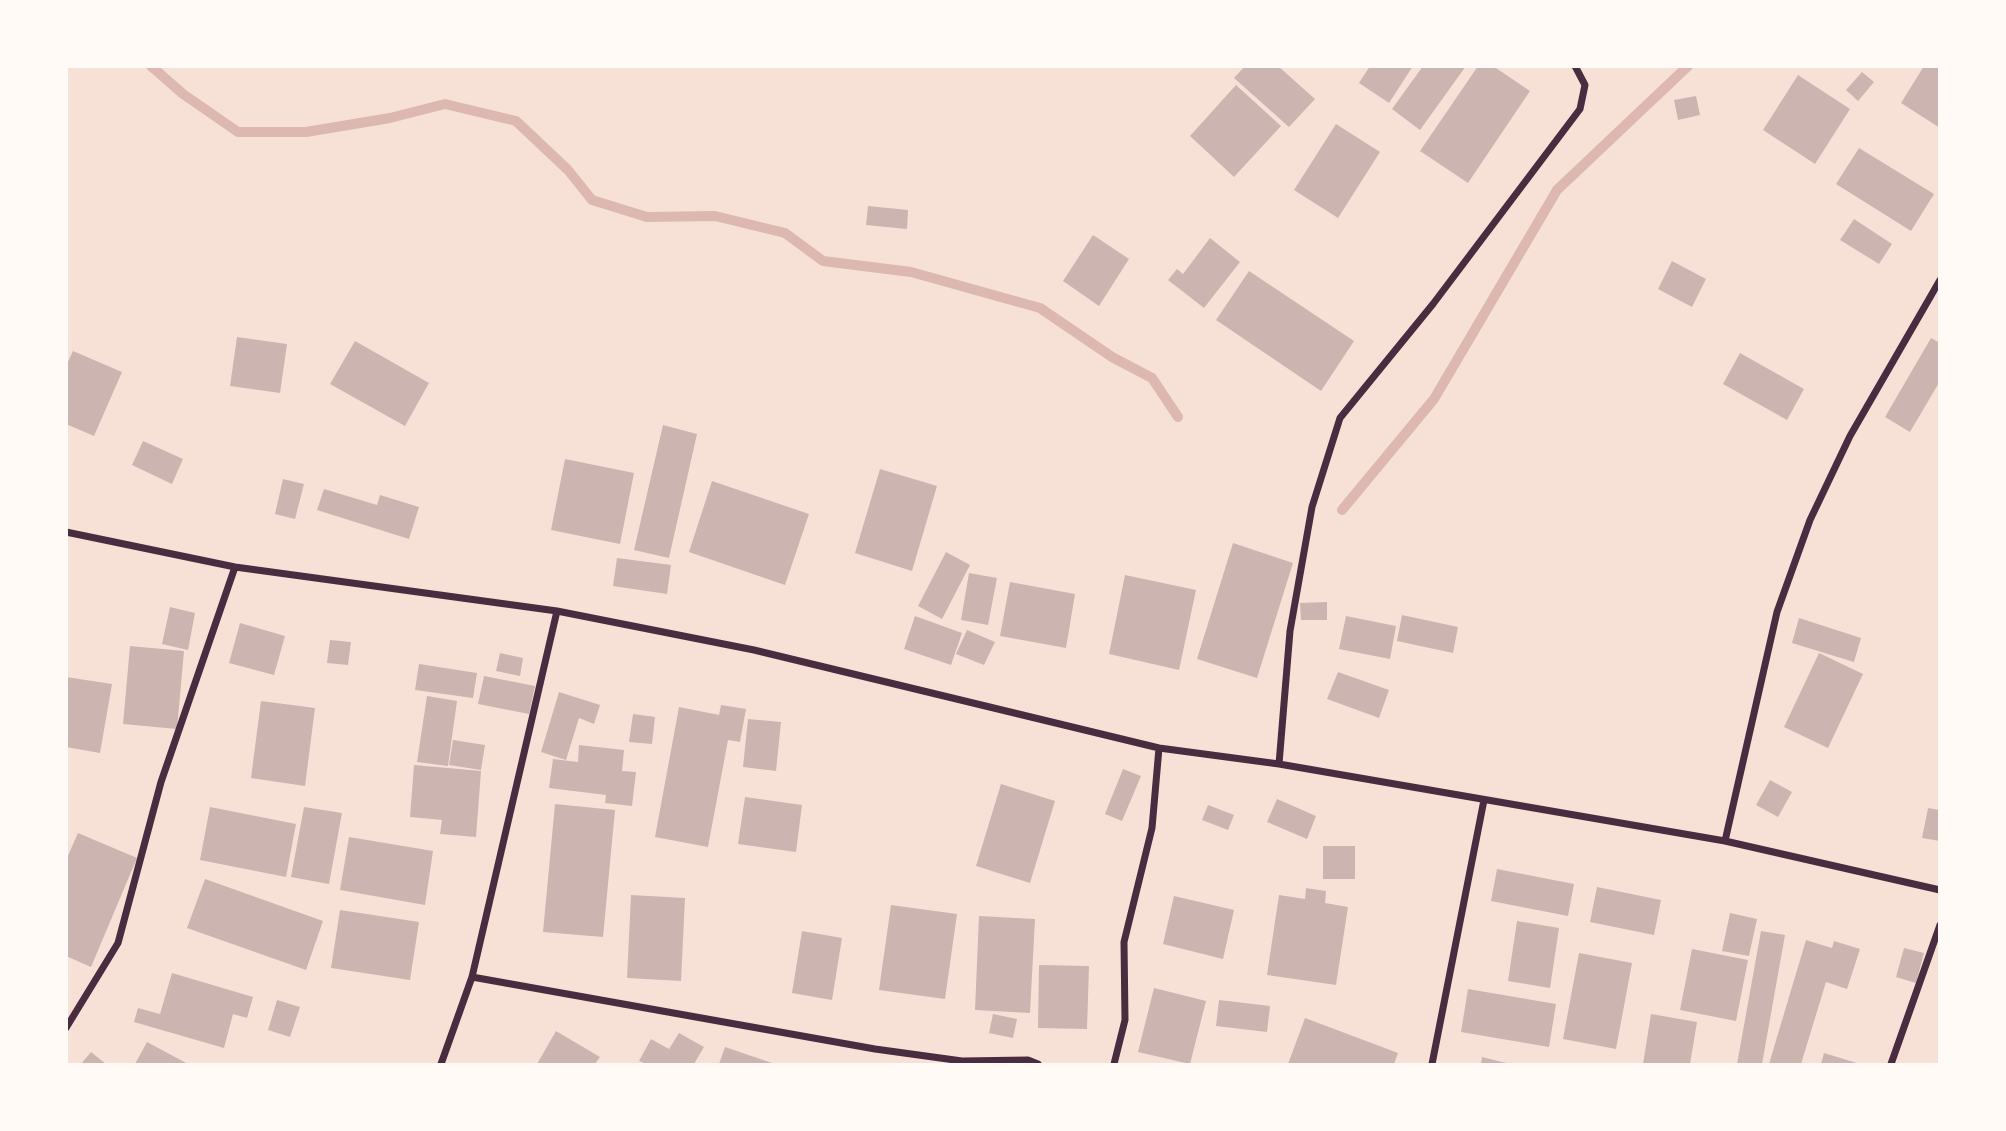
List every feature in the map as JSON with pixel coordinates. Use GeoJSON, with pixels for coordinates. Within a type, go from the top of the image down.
{"type":"FeatureCollection","features":[{"type":"Feature","properties":{"kind":"street"},"geometry":{"type":"LineString","coordinates":[[1279,764],[1290,631],[1312,507],[1340,418],[1433,304],[1580,109],[1585,85],[1575,66]]}},
{"type":"Feature","properties":{"kind":"street"},"geometry":{"type":"LineString","coordinates":[[1725,841],[1777,612],[1810,520],[1850,436],[1940,280]]}},
{"type":"Feature","properties":{"kind":"street"},"geometry":{"type":"LineString","coordinates":[[66,532],[235,567],[557,611],[754,650],[1159,748],[1279,764],[1725,841],[1940,890]]}},
{"type":"Feature","properties":{"kind":"street"},"geometry":{"type":"LineString","coordinates":[[66,1028],[118,943],[161,782],[235,567]]}},
{"type":"Feature","properties":{"kind":"street"},"geometry":{"type":"LineString","coordinates":[[441,1065],[472,976],[557,611]]}},
{"type":"Feature","properties":{"kind":"street"},"geometry":{"type":"LineString","coordinates":[[1114,1065],[1125,1020],[1124,942],[1152,828],[1159,748]]}},
{"type":"Feature","properties":{"kind":"street"},"geometry":{"type":"LineString","coordinates":[[1432,1065],[1484,800]]}},
{"type":"Feature","properties":{"kind":"street"},"geometry":{"type":"LineString","coordinates":[[1891,1065],[1940,925]]}},
{"type":"Feature","properties":{"kind":"street"},"geometry":{"type":"LineString","coordinates":[[472,976],[874,1049],[962,1062],[1028,1060],[1038,1065]]}},
{"type":"Feature","properties":{"kind":"building"},"geometry":{"type":"Polygon","coordinates":[[[1245,66],[1278,66],[1315,99],[1289,127],[1234,78],[1245,66]]]}},
{"type":"Feature","properties":{"kind":"building"},"geometry":{"type":"Polygon","coordinates":[[[1370,66],[1413,66],[1389,103],[1359,83],[1370,66]]]}},
{"type":"Feature","properties":{"kind":"building"},"geometry":{"type":"Polygon","coordinates":[[[1423,66],[1466,66],[1420,130],[1392,109],[1423,66]]]}},
{"type":"Feature","properties":{"kind":"building"},"geometry":{"type":"Polygon","coordinates":[[[1478,66],[1493,66],[1530,91],[1468,183],[1420,151],[1478,66]]]}},
{"type":"Feature","properties":{"kind":"building"},"geometry":{"type":"Polygon","coordinates":[[[1924,66],[1940,66],[1940,128],[1901,103],[1924,66]]]}},
{"type":"Feature","properties":{"kind":"building"},"geometry":{"type":"Polygon","coordinates":[[[1862,72],[1874,82],[1858,101],[1846,90],[1862,72]]]}},
{"type":"Feature","properties":{"kind":"building"},"geometry":{"type":"Polygon","coordinates":[[[1798,75],[1850,109],[1815,164],[1763,130],[1798,75]]]}},
{"type":"Feature","properties":{"kind":"building"},"geometry":{"type":"Polygon","coordinates":[[[1236,85],[1281,126],[1234,177],[1190,136],[1236,85]]]}},
{"type":"Feature","properties":{"kind":"building"},"geometry":{"type":"Polygon","coordinates":[[[1696,96],[1700,115],[1678,120],[1674,100],[1696,96]]]}},
{"type":"Feature","properties":{"kind":"building"},"geometry":{"type":"Polygon","coordinates":[[[1336,124],[1380,152],[1338,218],[1294,190],[1336,124]]]}},
{"type":"Feature","properties":{"kind":"building"},"geometry":{"type":"Polygon","coordinates":[[[1859,148],[1934,194],[1911,231],[1836,184],[1859,148]]]}},
{"type":"Feature","properties":{"kind":"building"},"geometry":{"type":"Polygon","coordinates":[[[868,206],[908,210],[907,229],[866,225],[868,206]]]}},
{"type":"Feature","properties":{"kind":"building"},"geometry":{"type":"Polygon","coordinates":[[[1854,219],[1892,244],[1879,264],[1840,240],[1854,219]]]}},
{"type":"Feature","properties":{"kind":"building"},"geometry":{"type":"Polygon","coordinates":[[[1093,235],[1129,259],[1099,306],[1063,281],[1093,235]]]}},
{"type":"Feature","properties":{"kind":"building"},"geometry":{"type":"Polygon","coordinates":[[[1210,238],[1240,262],[1204,308],[1168,280],[1177,269],[1183,274],[1210,238]]]}},
{"type":"Feature","properties":{"kind":"building"},"geometry":{"type":"Polygon","coordinates":[[[1672,261],[1706,279],[1692,307],[1658,289],[1672,261]]]}},
{"type":"Feature","properties":{"kind":"building"},"geometry":{"type":"Polygon","coordinates":[[[1249,271],[1354,341],[1321,391],[1216,320],[1249,271]]]}},
{"type":"Feature","properties":{"kind":"building"},"geometry":{"type":"Polygon","coordinates":[[[237,337],[287,344],[280,393],[230,386],[237,337]]]}},
{"type":"Feature","properties":{"kind":"building"},"geometry":{"type":"Polygon","coordinates":[[[1931,338],[1940,343],[1940,381],[1910,432],[1885,417],[1931,338]]]}},
{"type":"Feature","properties":{"kind":"building"},"geometry":{"type":"Polygon","coordinates":[[[355,341],[429,383],[405,426],[330,384],[355,341]]]}},
{"type":"Feature","properties":{"kind":"building"},"geometry":{"type":"Polygon","coordinates":[[[73,351],[122,372],[94,436],[66,424],[66,366],[73,351]]]}},
{"type":"Feature","properties":{"kind":"building"},"geometry":{"type":"Polygon","coordinates":[[[1740,353],[1804,389],[1787,420],[1723,384],[1740,353]]]}},
{"type":"Feature","properties":{"kind":"building"},"geometry":{"type":"Polygon","coordinates":[[[663,425],[697,434],[669,558],[634,550],[663,425]]]}},
{"type":"Feature","properties":{"kind":"building"},"geometry":{"type":"Polygon","coordinates":[[[143,441],[183,459],[172,484],[132,465],[143,441]]]}},
{"type":"Feature","properties":{"kind":"building"},"geometry":{"type":"Polygon","coordinates":[[[565,459],[634,473],[620,544],[551,530],[565,459]]]}},
{"type":"Feature","properties":{"kind":"building"},"geometry":{"type":"Polygon","coordinates":[[[880,469],[937,486],[912,571],[855,553],[880,469]]]}},
{"type":"Feature","properties":{"kind":"building"},"geometry":{"type":"Polygon","coordinates":[[[283,479],[304,484],[295,519],[275,514],[283,479]]]}},
{"type":"Feature","properties":{"kind":"building"},"geometry":{"type":"Polygon","coordinates":[[[712,481],[809,514],[785,585],[689,552],[712,481]]]}},
{"type":"Feature","properties":{"kind":"building"},"geometry":{"type":"Polygon","coordinates":[[[324,489],[377,505],[380,495],[419,507],[409,539],[317,510],[324,489]]]}},
{"type":"Feature","properties":{"kind":"building"},"geometry":{"type":"Polygon","coordinates":[[[1233,543],[1293,563],[1257,678],[1197,659],[1233,543]]]}},
{"type":"Feature","properties":{"kind":"building"},"geometry":{"type":"Polygon","coordinates":[[[946,552],[970,565],[942,619],[918,606],[946,552]]]}},
{"type":"Feature","properties":{"kind":"building"},"geometry":{"type":"Polygon","coordinates":[[[617,558],[671,565],[667,594],[613,586],[617,558]]]}},
{"type":"Feature","properties":{"kind":"building"},"geometry":{"type":"Polygon","coordinates":[[[969,573],[997,578],[988,625],[961,620],[969,573]]]}},
{"type":"Feature","properties":{"kind":"building"},"geometry":{"type":"Polygon","coordinates":[[[1125,575],[1196,590],[1179,670],[1109,654],[1125,575]]]}},
{"type":"Feature","properties":{"kind":"building"},"geometry":{"type":"Polygon","coordinates":[[[1010,582],[1075,594],[1066,648],[1000,636],[1010,582]]]}},
{"type":"Feature","properties":{"kind":"building"},"geometry":{"type":"Polygon","coordinates":[[[1327,602],[1327,620],[1301,620],[1300,603],[1327,602]]]}},
{"type":"Feature","properties":{"kind":"building"},"geometry":{"type":"Polygon","coordinates":[[[170,607],[195,613],[188,650],[162,644],[170,607]]]}},
{"type":"Feature","properties":{"kind":"building"},"geometry":{"type":"Polygon","coordinates":[[[1402,615],[1458,627],[1453,653],[1397,641],[1402,615]]]}},
{"type":"Feature","properties":{"kind":"building"},"geometry":{"type":"Polygon","coordinates":[[[915,616],[962,633],[951,665],[904,649],[915,616]]]}},
{"type":"Feature","properties":{"kind":"building"},"geometry":{"type":"Polygon","coordinates":[[[1346,616],[1396,626],[1390,659],[1339,649],[1346,616]]]}},
{"type":"Feature","properties":{"kind":"building"},"geometry":{"type":"Polygon","coordinates":[[[1799,618],[1861,638],[1854,662],[1792,643],[1799,618]]]}},
{"type":"Feature","properties":{"kind":"building"},"geometry":{"type":"Polygon","coordinates":[[[240,623],[285,636],[274,675],[229,663],[240,623]]]}},
{"type":"Feature","properties":{"kind":"building"},"geometry":{"type":"Polygon","coordinates":[[[967,630],[995,642],[984,665],[956,654],[967,630]]]}},
{"type":"Feature","properties":{"kind":"building"},"geometry":{"type":"Polygon","coordinates":[[[330,640],[351,642],[348,665],[327,663],[330,640]]]}},
{"type":"Feature","properties":{"kind":"building"},"geometry":{"type":"Polygon","coordinates":[[[130,646],[184,651],[177,729],[123,724],[130,646]]]}},
{"type":"Feature","properties":{"kind":"building"},"geometry":{"type":"Polygon","coordinates":[[[500,653],[523,658],[520,676],[496,671],[500,653]]]}},
{"type":"Feature","properties":{"kind":"building"},"geometry":{"type":"Polygon","coordinates":[[[1819,653],[1863,674],[1828,748],[1784,727],[1819,653]]]}},
{"type":"Feature","properties":{"kind":"building"},"geometry":{"type":"Polygon","coordinates":[[[419,664],[477,673],[473,698],[415,690],[419,664]]]}},
{"type":"Feature","properties":{"kind":"building"},"geometry":{"type":"Polygon","coordinates":[[[1338,672],[1389,690],[1379,718],[1327,699],[1338,672]]]}},
{"type":"Feature","properties":{"kind":"building"},"geometry":{"type":"Polygon","coordinates":[[[484,676],[535,686],[529,714],[478,704],[484,676]]]}},
{"type":"Feature","properties":{"kind":"building"},"geometry":{"type":"Polygon","coordinates":[[[66,677],[112,684],[100,753],[66,747],[66,677]]]}},
{"type":"Feature","properties":{"kind":"building"},"geometry":{"type":"Polygon","coordinates":[[[559,692],[600,705],[594,724],[579,718],[566,760],[541,752],[559,692]]]}},
{"type":"Feature","properties":{"kind":"building"},"geometry":{"type":"Polygon","coordinates":[[[427,696],[457,701],[448,766],[417,762],[427,696]]]}},
{"type":"Feature","properties":{"kind":"building"},"geometry":{"type":"Polygon","coordinates":[[[261,701],[315,708],[305,786],[251,778],[261,701]]]}},
{"type":"Feature","properties":{"kind":"building"},"geometry":{"type":"Polygon","coordinates":[[[721,705],[746,709],[740,742],[728,740],[708,847],[655,837],[679,707],[719,715],[721,705]]]}},
{"type":"Feature","properties":{"kind":"building"},"geometry":{"type":"Polygon","coordinates":[[[633,714],[655,717],[652,744],[629,742],[633,714]]]}},
{"type":"Feature","properties":{"kind":"building"},"geometry":{"type":"Polygon","coordinates":[[[748,719],[781,722],[776,771],[743,767],[748,719]]]}},
{"type":"Feature","properties":{"kind":"building"},"geometry":{"type":"Polygon","coordinates":[[[453,740],[485,745],[481,770],[449,765],[453,740]]]}},
{"type":"Feature","properties":{"kind":"building"},"geometry":{"type":"Polygon","coordinates":[[[579,745],[624,750],[622,771],[636,772],[632,806],[605,803],[606,795],[549,788],[553,759],[578,762],[579,745]]]}},
{"type":"Feature","properties":{"kind":"building"},"geometry":{"type":"Polygon","coordinates":[[[414,765],[481,771],[476,837],[440,834],[442,820],[410,817],[414,765]]]}},
{"type":"Feature","properties":{"kind":"building"},"geometry":{"type":"Polygon","coordinates":[[[1123,769],[1141,776],[1122,821],[1105,814],[1123,769]]]}},
{"type":"Feature","properties":{"kind":"building"},"geometry":{"type":"Polygon","coordinates":[[[1770,780],[1792,792],[1778,817],[1756,805],[1770,780]]]}},
{"type":"Feature","properties":{"kind":"building"},"geometry":{"type":"Polygon","coordinates":[[[1001,784],[1055,801],[1030,883],[976,866],[1001,784]]]}},
{"type":"Feature","properties":{"kind":"building"},"geometry":{"type":"Polygon","coordinates":[[[745,797],[802,805],[796,852],[738,844],[745,797]]]}},
{"type":"Feature","properties":{"kind":"building"},"geometry":{"type":"Polygon","coordinates":[[[1277,799],[1316,816],[1307,839],[1267,822],[1277,799]]]}},
{"type":"Feature","properties":{"kind":"building"},"geometry":{"type":"Polygon","coordinates":[[[555,804],[615,810],[603,937],[543,932],[555,804]]]}},
{"type":"Feature","properties":{"kind":"building"},"geometry":{"type":"Polygon","coordinates":[[[1208,805],[1234,815],[1228,830],[1202,820],[1208,805]]]}},
{"type":"Feature","properties":{"kind":"building"},"geometry":{"type":"Polygon","coordinates":[[[210,807],[296,824],[286,877],[200,860],[210,807]]]}},
{"type":"Feature","properties":{"kind":"building"},"geometry":{"type":"Polygon","coordinates":[[[304,807],[342,813],[329,884],[291,877],[304,807]]]}},
{"type":"Feature","properties":{"kind":"building"},"geometry":{"type":"Polygon","coordinates":[[[1928,808],[1940,810],[1940,841],[1922,838],[1928,808]]]}},
{"type":"Feature","properties":{"kind":"building"},"geometry":{"type":"Polygon","coordinates":[[[78,833],[137,858],[91,967],[66,956],[66,860],[78,833]]]}},
{"type":"Feature","properties":{"kind":"building"},"geometry":{"type":"Polygon","coordinates":[[[349,837],[433,851],[425,905],[340,890],[349,837]]]}},
{"type":"Feature","properties":{"kind":"building"},"geometry":{"type":"Polygon","coordinates":[[[1323,846],[1355,846],[1355,879],[1323,879],[1323,846]]]}},
{"type":"Feature","properties":{"kind":"building"},"geometry":{"type":"Polygon","coordinates":[[[1497,869],[1574,884],[1568,916],[1491,901],[1497,869]]]}},
{"type":"Feature","properties":{"kind":"building"},"geometry":{"type":"Polygon","coordinates":[[[205,879],[323,921],[306,970],[187,928],[205,879]]]}},
{"type":"Feature","properties":{"kind":"building"},"geometry":{"type":"Polygon","coordinates":[[[1597,887],[1661,900],[1654,935],[1590,922],[1597,887]]]}},
{"type":"Feature","properties":{"kind":"building"},"geometry":{"type":"Polygon","coordinates":[[[1306,888],[1326,891],[1325,903],[1348,907],[1336,985],[1267,975],[1279,895],[1305,899],[1306,888]]]}},
{"type":"Feature","properties":{"kind":"building"},"geometry":{"type":"Polygon","coordinates":[[[631,895],[685,898],[681,981],[627,978],[631,895]]]}},
{"type":"Feature","properties":{"kind":"building"},"geometry":{"type":"Polygon","coordinates":[[[1174,896],[1234,910],[1223,959],[1163,944],[1174,896]]]}},
{"type":"Feature","properties":{"kind":"building"},"geometry":{"type":"Polygon","coordinates":[[[891,905],[957,914],[945,999],[879,990],[891,905]]]}},
{"type":"Feature","properties":{"kind":"building"},"geometry":{"type":"Polygon","coordinates":[[[340,910],[419,922],[410,980],[331,968],[340,910]]]}},
{"type":"Feature","properties":{"kind":"building"},"geometry":{"type":"Polygon","coordinates":[[[1730,913],[1757,919],[1749,956],[1722,951],[1730,913]]]}},
{"type":"Feature","properties":{"kind":"building"},"geometry":{"type":"Polygon","coordinates":[[[979,916],[1035,919],[1030,1013],[975,1010],[979,916]]]}},
{"type":"Feature","properties":{"kind":"building"},"geometry":{"type":"Polygon","coordinates":[[[1517,921],[1559,928],[1550,988],[1508,981],[1517,921]]]}},
{"type":"Feature","properties":{"kind":"building"},"geometry":{"type":"Polygon","coordinates":[[[802,931],[842,938],[832,1000],[792,993],[802,931]]]}},
{"type":"Feature","properties":{"kind":"building"},"geometry":{"type":"Polygon","coordinates":[[[1761,931],[1785,935],[1762,1064],[1737,1064],[1761,931]]]}},
{"type":"Feature","properties":{"kind":"building"},"geometry":{"type":"Polygon","coordinates":[[[1806,940],[1832,948],[1834,941],[1860,949],[1847,989],[1826,982],[1801,1064],[1769,1064],[1806,940]]]}},
{"type":"Feature","properties":{"kind":"building"},"geometry":{"type":"Polygon","coordinates":[[[1904,948],[1924,953],[1916,983],[1896,977],[1904,948]]]}},
{"type":"Feature","properties":{"kind":"building"},"geometry":{"type":"Polygon","coordinates":[[[1692,949],[1748,960],[1736,1021],[1680,1010],[1692,949]]]}},
{"type":"Feature","properties":{"kind":"building"},"geometry":{"type":"Polygon","coordinates":[[[1579,953],[1632,963],[1616,1049],[1563,1039],[1579,953]]]}},
{"type":"Feature","properties":{"kind":"building"},"geometry":{"type":"Polygon","coordinates":[[[1039,965],[1089,966],[1087,1029],[1038,1028],[1039,965]]]}},
{"type":"Feature","properties":{"kind":"building"},"geometry":{"type":"Polygon","coordinates":[[[172,973],[253,997],[247,1018],[233,1014],[224,1048],[134,1022],[138,1008],[160,1014],[172,973]]]}},
{"type":"Feature","properties":{"kind":"building"},"geometry":{"type":"Polygon","coordinates":[[[1154,988],[1206,1001],[1190,1064],[1138,1052],[1154,988]]]}},
{"type":"Feature","properties":{"kind":"building"},"geometry":{"type":"Polygon","coordinates":[[[1468,989],[1556,1004],[1549,1047],[1461,1032],[1468,989]]]}},
{"type":"Feature","properties":{"kind":"building"},"geometry":{"type":"Polygon","coordinates":[[[277,1000],[300,1007],[290,1037],[268,1030],[277,1000]]]}},
{"type":"Feature","properties":{"kind":"building"},"geometry":{"type":"Polygon","coordinates":[[[1219,1000],[1270,1006],[1267,1032],[1216,1026],[1219,1000]]]}},
{"type":"Feature","properties":{"kind":"building"},"geometry":{"type":"Polygon","coordinates":[[[993,1014],[1017,1019],[1013,1038],[989,1033],[993,1014]]]}},
{"type":"Feature","properties":{"kind":"building"},"geometry":{"type":"Polygon","coordinates":[[[1651,1014],[1697,1022],[1690,1064],[1643,1064],[1651,1014]]]}},
{"type":"Feature","properties":{"kind":"building"},"geometry":{"type":"Polygon","coordinates":[[[1305,1018],[1398,1053],[1394,1064],[1288,1064],[1305,1018]]]}},
{"type":"Feature","properties":{"kind":"building"},"geometry":{"type":"Polygon","coordinates":[[[556,1031],[600,1057],[595,1064],[537,1064],[556,1031]]]}},
{"type":"Feature","properties":{"kind":"building"},"geometry":{"type":"Polygon","coordinates":[[[679,1033],[704,1047],[694,1064],[646,1064],[639,1061],[651,1039],[669,1049],[679,1033]]]}},
{"type":"Feature","properties":{"kind":"building"},"geometry":{"type":"Polygon","coordinates":[[[147,1042],[188,1064],[135,1064],[147,1042]]]}},
{"type":"Feature","properties":{"kind":"building"},"geometry":{"type":"Polygon","coordinates":[[[725,1047],[775,1064],[719,1064],[725,1047]]]}},
{"type":"Feature","properties":{"kind":"building"},"geometry":{"type":"Polygon","coordinates":[[[91,1052],[106,1064],[81,1064],[91,1052]]]}},
{"type":"Feature","properties":{"kind":"building"},"geometry":{"type":"Polygon","coordinates":[[[1824,1053],[1860,1064],[1821,1064],[1824,1053]]]}},
{"type":"Feature","properties":{"kind":"building"},"geometry":{"type":"Polygon","coordinates":[[[1482,1057],[1510,1064],[1481,1064],[1482,1057]]]}},
{"type":"Feature","properties":{"kind":"waterway"},"geometry":{"type":"LineString","coordinates":[[151,66],[183,94],[238,132],[306,132],[390,118],[445,104],[516,121],[568,170],[592,200],[647,217],[715,216],[785,233],[823,261],[911,272],[1040,308],[1112,357],[1152,378],[1178,417]]}},
{"type":"Feature","properties":{"kind":"waterway"},"geometry":{"type":"LineString","coordinates":[[1342,510],[1434,399],[1557,190],[1688,66]]}}]}
